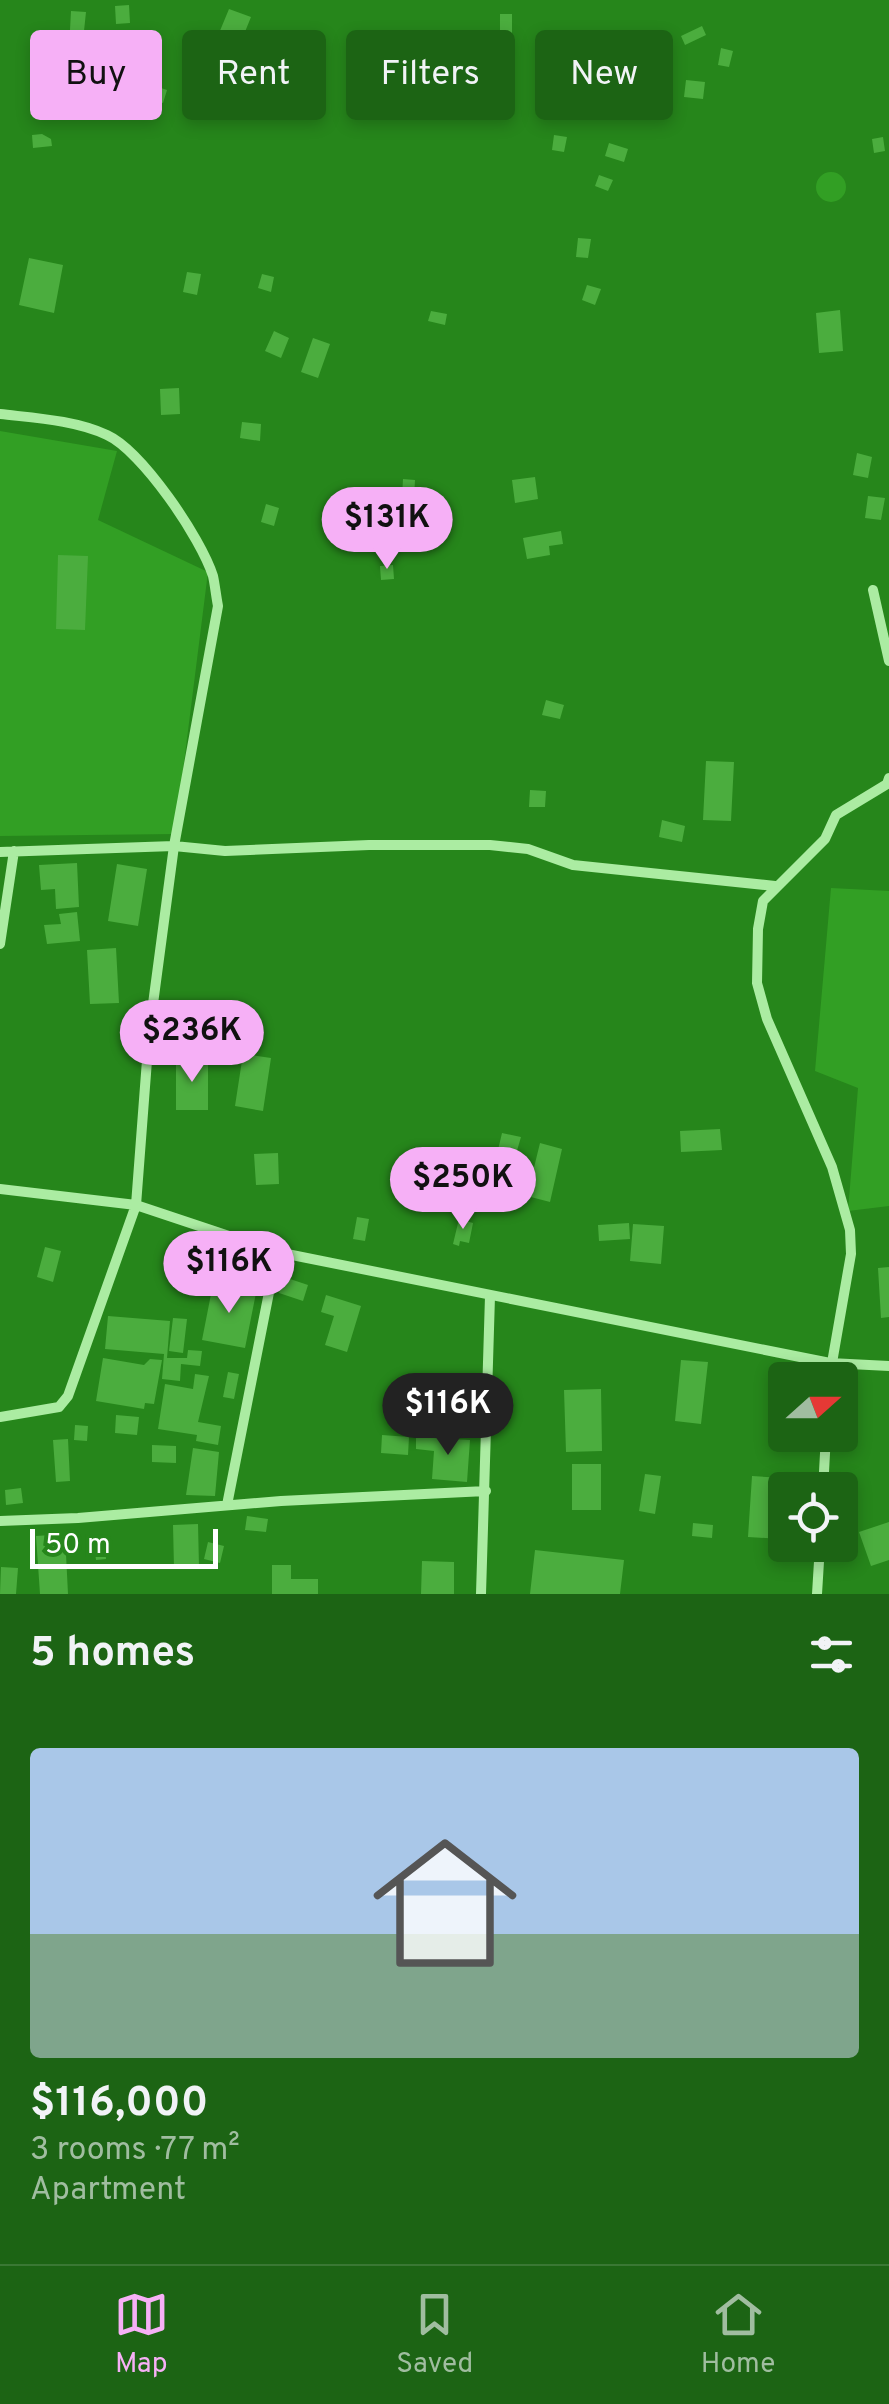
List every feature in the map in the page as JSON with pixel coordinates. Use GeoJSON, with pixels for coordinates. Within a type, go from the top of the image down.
{"type":"FeatureCollection","features":[{"type":"Feature","properties":{"kind":"street"},"geometry":{"type":"LineString","coordinates":[[0,414],[102,432],[125,444],[185,522],[212,575],[218,606],[174,846],[149,1034],[136,1205],[68,1396],[60,1407],[0,1417]]}},
{"type":"Feature","properties":{"kind":"street"},"geometry":{"type":"LineString","coordinates":[[872,590],[889,660]]}},
{"type":"Feature","properties":{"kind":"street"},"geometry":{"type":"LineString","coordinates":[[0,1188],[136,1205],[276,1252],[830,1362],[851,1254],[850,1230],[832,1168],[767,1018],[757,983],[760,915],[763,901],[825,839],[836,816],[887,784],[889,778]]}},
{"type":"Feature","properties":{"kind":"street"},"geometry":{"type":"LineString","coordinates":[[0,852],[174,846],[225,851],[369,844],[490,845],[528,849],[572,866],[775,886]]}},
{"type":"Feature","properties":{"kind":"street"},"geometry":{"type":"LineString","coordinates":[[0,944],[14,851]]}},
{"type":"Feature","properties":{"kind":"street"},"geometry":{"type":"LineString","coordinates":[[227,1505],[276,1252]]}},
{"type":"Feature","properties":{"kind":"street"},"geometry":{"type":"LineString","coordinates":[[482,1594],[490,1296]]}},
{"type":"Feature","properties":{"kind":"street"},"geometry":{"type":"LineString","coordinates":[[858,1364],[889,1366]]}},
{"type":"Feature","properties":{"kind":"street"},"geometry":{"type":"LineString","coordinates":[[0,1520],[486,1491]]}},
{"type":"Feature","properties":{"kind":"street"},"geometry":{"type":"LineString","coordinates":[[817,1594],[819,1562]]}},
{"type":"Feature","properties":{"kind":"green space"},"geometry":{"type":"Polygon","coordinates":[[[831,172],[841,177],[846,187],[841,197],[831,202],[821,197],[816,187],[821,177],[831,172]]]}},
{"type":"Feature","properties":{"kind":"green space"},"geometry":{"type":"Polygon","coordinates":[[[0,431],[117,451],[98,520],[208,572],[175,834],[0,836],[0,431]]]}},
{"type":"Feature","properties":{"kind":"green space"},"geometry":{"type":"Polygon","coordinates":[[[831,888],[889,891],[889,1206],[848,1211],[858,1088],[815,1071],[831,888]]]}},
{"type":"Feature","properties":{"kind":"green space"},"geometry":{"type":"Polygon","coordinates":[[[418,1394],[434,1408],[435,1414],[416,1428],[405,1418],[406,1404],[418,1394]]]}},
{"type":"Feature","properties":{"kind":"building"},"geometry":{"type":"Polygon","coordinates":[[[129,5],[130,23],[116,24],[115,6],[129,5]]]}},
{"type":"Feature","properties":{"kind":"building"},"geometry":{"type":"Polygon","coordinates":[[[229,9],[251,17],[246,30],[220,30],[229,9]]]}},
{"type":"Feature","properties":{"kind":"building"},"geometry":{"type":"Polygon","coordinates":[[[71,11],[86,12],[84,30],[70,30],[71,11]]]}},
{"type":"Feature","properties":{"kind":"building"},"geometry":{"type":"Polygon","coordinates":[[[500,14],[512,14],[512,30],[500,30],[500,14]]]}},
{"type":"Feature","properties":{"kind":"building"},"geometry":{"type":"Polygon","coordinates":[[[702,26],[706,35],[685,45],[681,36],[702,26]]]}},
{"type":"Feature","properties":{"kind":"building"},"geometry":{"type":"Polygon","coordinates":[[[721,48],[733,51],[729,67],[718,65],[721,48]]]}},
{"type":"Feature","properties":{"kind":"building"},"geometry":{"type":"Polygon","coordinates":[[[686,80],[705,82],[703,99],[684,97],[686,80]]]}},
{"type":"Feature","properties":{"kind":"building"},"geometry":{"type":"Polygon","coordinates":[[[42,134],[51,139],[52,146],[33,148],[32,135],[42,134]]]}},
{"type":"Feature","properties":{"kind":"building"},"geometry":{"type":"Polygon","coordinates":[[[554,135],[567,137],[564,152],[552,150],[554,135]]]}},
{"type":"Feature","properties":{"kind":"building"},"geometry":{"type":"Polygon","coordinates":[[[883,137],[885,151],[874,153],[872,139],[883,137]]]}},
{"type":"Feature","properties":{"kind":"building"},"geometry":{"type":"Polygon","coordinates":[[[609,143],[628,149],[624,162],[605,156],[609,143]]]}},
{"type":"Feature","properties":{"kind":"building"},"geometry":{"type":"Polygon","coordinates":[[[599,175],[613,180],[608,191],[595,186],[599,175]]]}},
{"type":"Feature","properties":{"kind":"building"},"geometry":{"type":"Polygon","coordinates":[[[578,238],[591,239],[588,258],[576,257],[578,238]]]}},
{"type":"Feature","properties":{"kind":"building"},"geometry":{"type":"Polygon","coordinates":[[[29,258],[63,265],[54,313],[19,305],[29,258]]]}},
{"type":"Feature","properties":{"kind":"building"},"geometry":{"type":"Polygon","coordinates":[[[187,272],[201,274],[197,295],[183,292],[187,272]]]}},
{"type":"Feature","properties":{"kind":"building"},"geometry":{"type":"Polygon","coordinates":[[[262,274],[274,277],[271,292],[258,288],[262,274]]]}},
{"type":"Feature","properties":{"kind":"building"},"geometry":{"type":"Polygon","coordinates":[[[587,285],[601,289],[595,305],[582,300],[587,285]]]}},
{"type":"Feature","properties":{"kind":"building"},"geometry":{"type":"Polygon","coordinates":[[[840,310],[843,351],[819,353],[816,313],[840,310]]]}},
{"type":"Feature","properties":{"kind":"building"},"geometry":{"type":"Polygon","coordinates":[[[431,311],[447,314],[445,325],[428,321],[431,311]]]}},
{"type":"Feature","properties":{"kind":"building"},"geometry":{"type":"Polygon","coordinates":[[[274,331],[289,338],[281,358],[265,351],[274,331]]]}},
{"type":"Feature","properties":{"kind":"building"},"geometry":{"type":"Polygon","coordinates":[[[313,338],[330,344],[318,378],[301,372],[313,338]]]}},
{"type":"Feature","properties":{"kind":"building"},"geometry":{"type":"Polygon","coordinates":[[[179,388],[180,414],[161,415],[160,389],[179,388]]]}},
{"type":"Feature","properties":{"kind":"building"},"geometry":{"type":"Polygon","coordinates":[[[242,422],[261,424],[260,441],[240,438],[242,422]]]}},
{"type":"Feature","properties":{"kind":"building"},"geometry":{"type":"Polygon","coordinates":[[[857,453],[872,457],[868,478],[853,475],[857,453]]]}},
{"type":"Feature","properties":{"kind":"building"},"geometry":{"type":"Polygon","coordinates":[[[535,477],[538,499],[515,503],[512,480],[535,477]]]}},
{"type":"Feature","properties":{"kind":"building"},"geometry":{"type":"Polygon","coordinates":[[[403,479],[415,480],[414,498],[402,497],[403,479]]]}},
{"type":"Feature","properties":{"kind":"building"},"geometry":{"type":"Polygon","coordinates":[[[340,491],[354,495],[351,508],[338,505],[340,491]]]}},
{"type":"Feature","properties":{"kind":"building"},"geometry":{"type":"Polygon","coordinates":[[[868,496],[885,498],[881,520],[865,518],[868,496]]]}},
{"type":"Feature","properties":{"kind":"building"},"geometry":{"type":"Polygon","coordinates":[[[266,504],[279,508],[274,526],[261,522],[266,504]]]}},
{"type":"Feature","properties":{"kind":"building"},"geometry":{"type":"Polygon","coordinates":[[[561,531],[563,544],[549,546],[550,555],[527,559],[523,538],[561,531]]]}},
{"type":"Feature","properties":{"kind":"building"},"geometry":{"type":"Polygon","coordinates":[[[58,555],[88,556],[85,630],[56,629],[58,555]]]}},
{"type":"Feature","properties":{"kind":"building"},"geometry":{"type":"Polygon","coordinates":[[[393,565],[394,579],[381,580],[380,566],[393,565]]]}},
{"type":"Feature","properties":{"kind":"building"},"geometry":{"type":"Polygon","coordinates":[[[546,700],[564,705],[560,719],[542,715],[546,700]]]}},
{"type":"Feature","properties":{"kind":"building"},"geometry":{"type":"Polygon","coordinates":[[[706,761],[734,762],[731,821],[703,820],[706,761]]]}},
{"type":"Feature","properties":{"kind":"building"},"geometry":{"type":"Polygon","coordinates":[[[530,790],[546,791],[545,807],[529,807],[530,790]]]}},
{"type":"Feature","properties":{"kind":"building"},"geometry":{"type":"Polygon","coordinates":[[[662,820],[685,826],[682,842],[659,837],[662,820]]]}},
{"type":"Feature","properties":{"kind":"building"},"geometry":{"type":"Polygon","coordinates":[[[77,863],[79,907],[56,909],[55,889],[41,890],[39,865],[77,863]]]}},
{"type":"Feature","properties":{"kind":"building"},"geometry":{"type":"Polygon","coordinates":[[[117,864],[147,869],[138,926],[108,921],[117,864]]]}},
{"type":"Feature","properties":{"kind":"building"},"geometry":{"type":"Polygon","coordinates":[[[77,912],[80,941],[47,944],[44,925],[61,924],[59,914],[77,912]]]}},
{"type":"Feature","properties":{"kind":"building"},"geometry":{"type":"Polygon","coordinates":[[[116,948],[119,1003],[90,1004],[87,950],[116,948]]]}},
{"type":"Feature","properties":{"kind":"building"},"geometry":{"type":"Polygon","coordinates":[[[243,1054],[271,1058],[263,1111],[235,1106],[243,1054]]]}},
{"type":"Feature","properties":{"kind":"building"},"geometry":{"type":"Polygon","coordinates":[[[176,1059],[208,1060],[208,1110],[176,1110],[176,1059]]]}},
{"type":"Feature","properties":{"kind":"building"},"geometry":{"type":"Polygon","coordinates":[[[720,1129],[722,1150],[681,1152],[680,1131],[720,1129]]]}},
{"type":"Feature","properties":{"kind":"building"},"geometry":{"type":"Polygon","coordinates":[[[502,1133],[521,1137],[516,1154],[498,1150],[502,1133]]]}},
{"type":"Feature","properties":{"kind":"building"},"geometry":{"type":"Polygon","coordinates":[[[540,1143],[562,1149],[550,1202],[527,1196],[540,1143]]]}},
{"type":"Feature","properties":{"kind":"building"},"geometry":{"type":"Polygon","coordinates":[[[278,1153],[279,1184],[256,1185],[254,1154],[278,1153]]]}},
{"type":"Feature","properties":{"kind":"building"},"geometry":{"type":"Polygon","coordinates":[[[357,1217],[369,1219],[365,1241],[353,1239],[357,1217]]]}},
{"type":"Feature","properties":{"kind":"building"},"geometry":{"type":"Polygon","coordinates":[[[459,1219],[473,1223],[469,1243],[460,1241],[459,1246],[453,1244],[459,1219]]]}},
{"type":"Feature","properties":{"kind":"building"},"geometry":{"type":"Polygon","coordinates":[[[629,1223],[630,1239],[599,1241],[598,1225],[629,1223]]]}},
{"type":"Feature","properties":{"kind":"building"},"geometry":{"type":"Polygon","coordinates":[[[633,1224],[664,1226],[661,1264],[630,1261],[633,1224]]]}},
{"type":"Feature","properties":{"kind":"building"},"geometry":{"type":"Polygon","coordinates":[[[45,1247],[61,1251],[53,1282],[37,1277],[45,1247]]]}},
{"type":"Feature","properties":{"kind":"building"},"geometry":{"type":"Polygon","coordinates":[[[889,1267],[889,1317],[881,1318],[878,1268],[889,1267]]]}},
{"type":"Feature","properties":{"kind":"building"},"geometry":{"type":"Polygon","coordinates":[[[284,1277],[308,1285],[303,1301],[279,1293],[284,1277]]]}},
{"type":"Feature","properties":{"kind":"building"},"geometry":{"type":"Polygon","coordinates":[[[213,1284],[256,1293],[245,1348],[202,1340],[213,1284]]]}},
{"type":"Feature","properties":{"kind":"building"},"geometry":{"type":"Polygon","coordinates":[[[326,1295],[361,1306],[347,1352],[325,1345],[334,1316],[321,1312],[326,1295]]]}},
{"type":"Feature","properties":{"kind":"building"},"geometry":{"type":"Polygon","coordinates":[[[108,1316],[170,1321],[167,1358],[187,1358],[188,1350],[202,1351],[200,1366],[181,1364],[180,1381],[162,1379],[164,1354],[105,1349],[108,1316]]]}},
{"type":"Feature","properties":{"kind":"building"},"geometry":{"type":"Polygon","coordinates":[[[173,1318],[187,1319],[183,1353],[169,1351],[173,1318]]]}},
{"type":"Feature","properties":{"kind":"building"},"geometry":{"type":"Polygon","coordinates":[[[103,1358],[144,1365],[150,1359],[162,1360],[154,1404],[145,1403],[144,1409],[96,1401],[103,1358]]]}},
{"type":"Feature","properties":{"kind":"building"},"geometry":{"type":"Polygon","coordinates":[[[681,1360],[708,1362],[701,1424],[675,1421],[681,1360]]]}},
{"type":"Feature","properties":{"kind":"building"},"geometry":{"type":"Polygon","coordinates":[[[228,1372],[239,1374],[234,1399],[223,1397],[228,1372]]]}},
{"type":"Feature","properties":{"kind":"building"},"geometry":{"type":"Polygon","coordinates":[[[195,1374],[209,1376],[198,1422],[221,1426],[218,1445],[196,1441],[197,1435],[158,1429],[165,1384],[193,1389],[195,1374]]]}},
{"type":"Feature","properties":{"kind":"building"},"geometry":{"type":"Polygon","coordinates":[[[601,1389],[602,1451],[566,1452],[564,1390],[601,1389]]]}},
{"type":"Feature","properties":{"kind":"building"},"geometry":{"type":"Polygon","coordinates":[[[116,1415],[139,1417],[137,1435],[115,1433],[116,1415]]]}},
{"type":"Feature","properties":{"kind":"building"},"geometry":{"type":"Polygon","coordinates":[[[75,1425],[88,1426],[87,1441],[74,1440],[75,1425]]]}},
{"type":"Feature","properties":{"kind":"building"},"geometry":{"type":"Polygon","coordinates":[[[382,1435],[409,1437],[408,1455],[381,1453],[382,1435]]]}},
{"type":"Feature","properties":{"kind":"building"},"geometry":{"type":"Polygon","coordinates":[[[416,1437],[470,1440],[467,1482],[432,1479],[434,1451],[416,1449],[416,1437]]]}},
{"type":"Feature","properties":{"kind":"building"},"geometry":{"type":"Polygon","coordinates":[[[68,1439],[70,1481],[56,1482],[53,1440],[68,1439]]]}},
{"type":"Feature","properties":{"kind":"building"},"geometry":{"type":"Polygon","coordinates":[[[152,1445],[176,1446],[176,1463],[152,1462],[152,1445]]]}},
{"type":"Feature","properties":{"kind":"building"},"geometry":{"type":"Polygon","coordinates":[[[193,1448],[219,1452],[215,1496],[186,1495],[193,1448]]]}},
{"type":"Feature","properties":{"kind":"building"},"geometry":{"type":"Polygon","coordinates":[[[572,1464],[601,1464],[601,1510],[572,1510],[572,1464]]]}},
{"type":"Feature","properties":{"kind":"building"},"geometry":{"type":"Polygon","coordinates":[[[645,1474],[661,1476],[655,1514],[639,1511],[645,1474]]]}},
{"type":"Feature","properties":{"kind":"building"},"geometry":{"type":"Polygon","coordinates":[[[752,1476],[768,1477],[768,1538],[748,1537],[752,1476]]]}},
{"type":"Feature","properties":{"kind":"building"},"geometry":{"type":"Polygon","coordinates":[[[21,1488],[23,1503],[6,1505],[5,1490],[21,1488]]]}},
{"type":"Feature","properties":{"kind":"building"},"geometry":{"type":"Polygon","coordinates":[[[247,1516],[268,1519],[266,1532],[245,1530],[247,1516]]]}},
{"type":"Feature","properties":{"kind":"building"},"geometry":{"type":"Polygon","coordinates":[[[889,1522],[889,1560],[871,1566],[859,1532],[889,1522]]]}},
{"type":"Feature","properties":{"kind":"building"},"geometry":{"type":"Polygon","coordinates":[[[693,1523],[713,1525],[712,1538],[692,1536],[693,1523]]]}},
{"type":"Feature","properties":{"kind":"building"},"geometry":{"type":"Polygon","coordinates":[[[198,1524],[199,1567],[174,1568],[173,1525],[198,1524]]]}},
{"type":"Feature","properties":{"kind":"building"},"geometry":{"type":"Polygon","coordinates":[[[65,1534],[68,1594],[40,1594],[36,1536],[65,1534]]]}},
{"type":"Feature","properties":{"kind":"building"},"geometry":{"type":"Polygon","coordinates":[[[208,1542],[224,1546],[220,1563],[204,1559],[208,1542]]]}},
{"type":"Feature","properties":{"kind":"building"},"geometry":{"type":"Polygon","coordinates":[[[105,1543],[106,1559],[96,1560],[94,1544],[105,1543]]]}},
{"type":"Feature","properties":{"kind":"building"},"geometry":{"type":"Polygon","coordinates":[[[535,1550],[624,1560],[620,1594],[530,1594],[535,1550]]]}},
{"type":"Feature","properties":{"kind":"building"},"geometry":{"type":"Polygon","coordinates":[[[422,1561],[454,1562],[454,1594],[421,1594],[422,1561]]]}},
{"type":"Feature","properties":{"kind":"building"},"geometry":{"type":"Polygon","coordinates":[[[272,1565],[291,1565],[291,1579],[318,1579],[318,1594],[272,1594],[272,1565]]]}},
{"type":"Feature","properties":{"kind":"building"},"geometry":{"type":"Polygon","coordinates":[[[1,1567],[18,1568],[16,1594],[0,1594],[1,1567]]]}}]}
